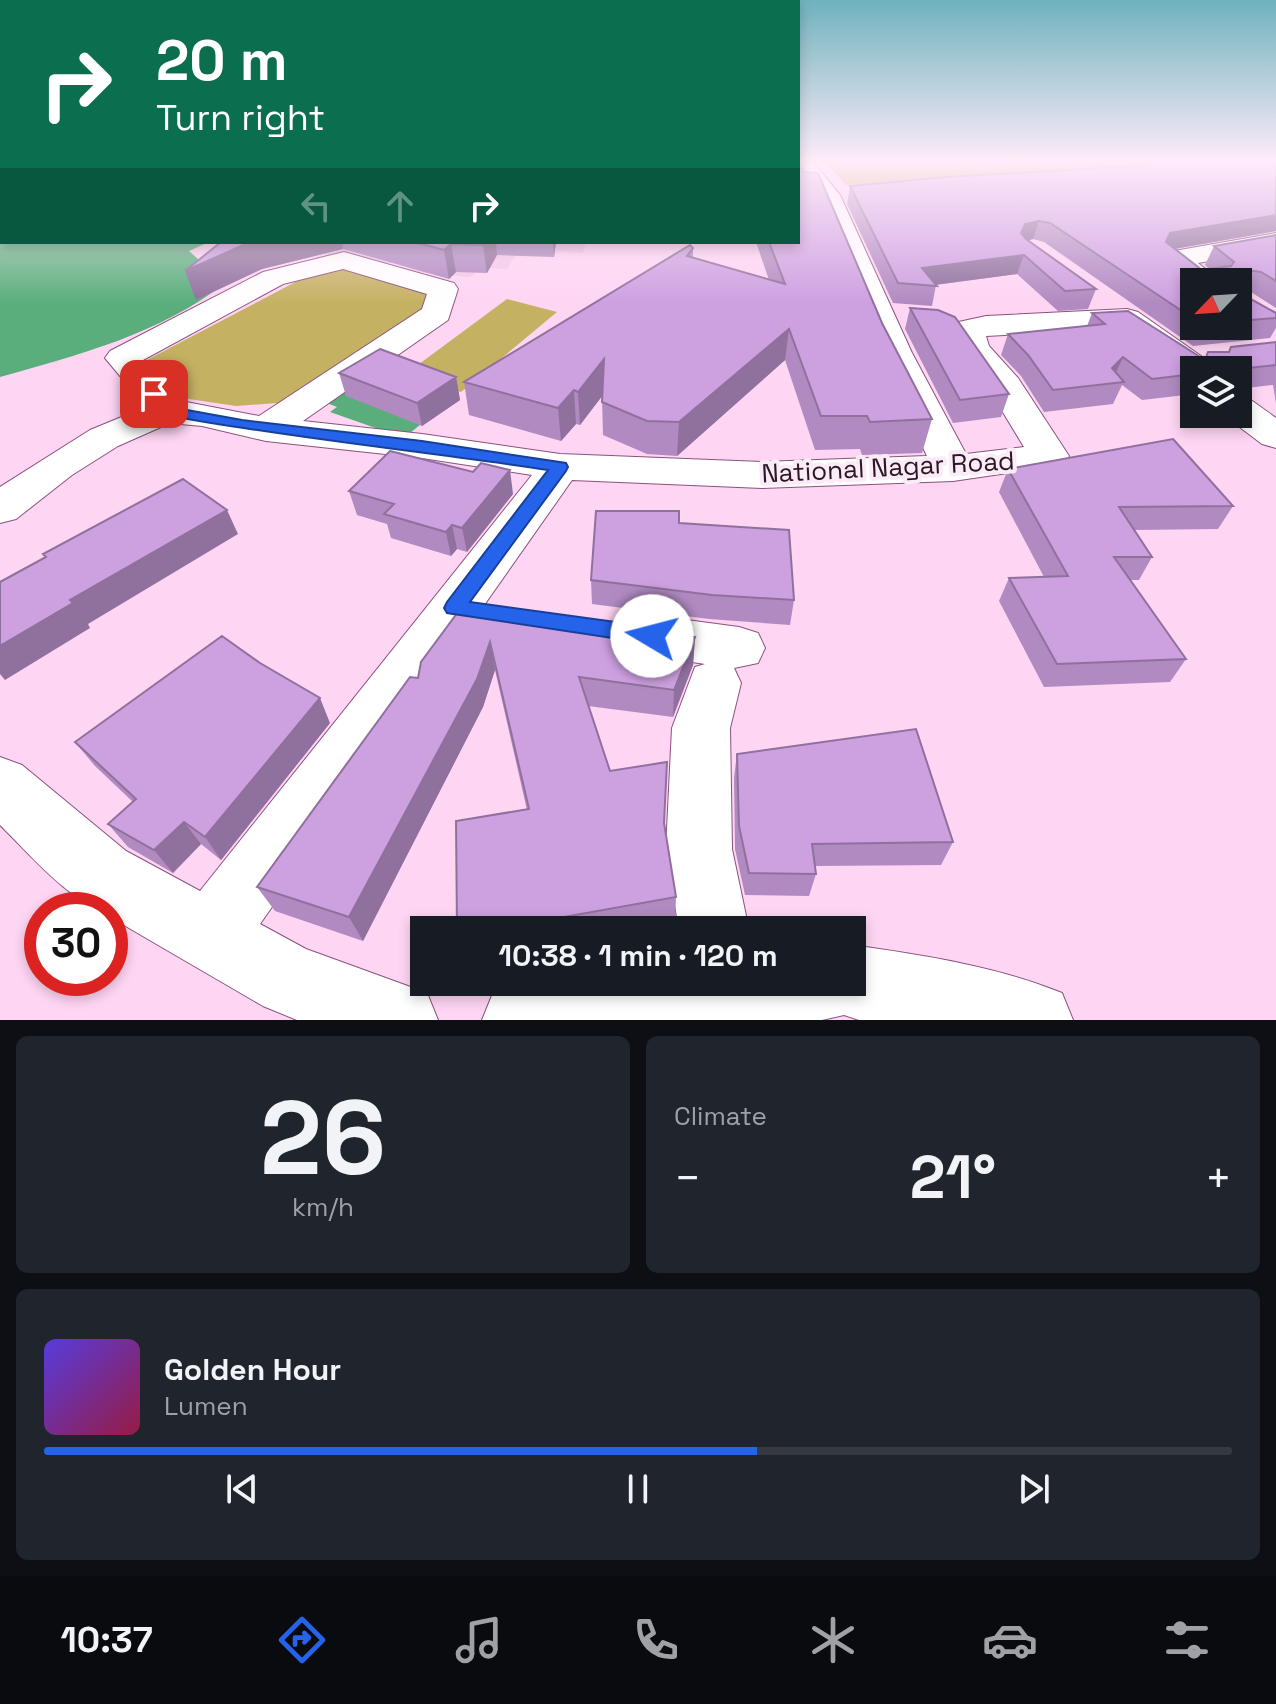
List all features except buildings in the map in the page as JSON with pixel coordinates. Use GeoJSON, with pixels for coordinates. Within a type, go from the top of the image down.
{"type":"FeatureCollection","features":[{"type":"Feature","properties":{"kind":"street"},"geometry":{"type":"LineString","coordinates":[[851,209],[923,320]]}},
{"type":"Feature","properties":{"kind":"street"},"geometry":{"type":"LineString","coordinates":[[1187,268],[1174,259],[1276,241]]}},
{"type":"Feature","properties":{"kind":"street"},"geometry":{"type":"LineString","coordinates":[[0,509],[39,477],[79,454],[118,432],[171,412],[122,358],[273,278],[344,260],[443,289],[437,313],[266,429]]}},
{"type":"Feature","properties":{"kind":"street"},"geometry":{"type":"LineString","coordinates":[[1091,293],[1127,319],[1192,356]]}},
{"type":"Feature","properties":{"kind":"street"},"geometry":{"type":"LineString","coordinates":[[923,320],[986,326],[1127,319]]}},
{"type":"Feature","properties":{"kind":"street"},"geometry":{"type":"LineString","coordinates":[[923,320],[895,353],[953,468]]}},
{"type":"Feature","properties":{"kind":"street","name":"National Nagar Road"},"geometry":{"type":"LineString","coordinates":[[171,412],[266,429],[422,446],[560,467],[762,475],[953,468],[1049,456],[1021,408],[993,370],[973,349],[923,320]]}},
{"type":"Feature","properties":{"kind":"street"},"geometry":{"type":"LineString","coordinates":[[1252,418],[1276,436]]}},
{"type":"Feature","properties":{"kind":"street"},"geometry":{"type":"LineString","coordinates":[[211,934],[481,612],[560,467]]}},
{"type":"Feature","properties":{"kind":"street"},"geometry":{"type":"LineString","coordinates":[[584,626],[726,665],[701,728],[699,849],[705,916]]}},
{"type":"Feature","properties":{"kind":"street"},"geometry":{"type":"LineString","coordinates":[[0,785],[102,875],[289,980],[400,1020]]}},
{"type":"Feature","properties":{"kind":"street"},"geometry":{"type":"LineString","coordinates":[[866,984],[915,991],[1035,1020]]}},
{"type":"Feature","properties":{"kind":"street"},"geometry":{"type":"LineString","coordinates":[[520,1020],[632,996]]}},
{"type":"Feature","properties":{"kind":"shaded area"},"geometry":{"type":"Polygon","coordinates":[[[0,244],[205,244],[189,251],[225,283],[200,301],[117,341],[0,377],[0,244]]]}},
{"type":"Feature","properties":{"kind":"shaded area"},"geometry":{"type":"Polygon","coordinates":[[[339,244],[585,244],[583,253],[519,249],[507,269],[478,267],[474,275],[468,277],[406,271],[412,263],[377,263],[323,256],[339,244]]]}},
{"type":"Feature","properties":{"kind":"shaded area"},"geometry":{"type":"Polygon","coordinates":[[[324,267],[364,268],[425,286],[439,304],[291,402],[236,406],[189,399],[157,383],[143,362],[324,267]]]}},
{"type":"Feature","properties":{"kind":"shaded area"},"geometry":{"type":"Polygon","coordinates":[[[507,299],[557,312],[461,392],[407,373],[507,299]]]}},
{"type":"Feature","properties":{"kind":"shaded area"},"geometry":{"type":"Polygon","coordinates":[[[363,373],[443,406],[404,438],[330,412],[337,407],[319,400],[363,373]]]}},
{"type":"Feature","properties":{"kind":"route"},"geometry":{"type":"LineString","coordinates":[[154,394],[171,412],[242,425],[422,446],[560,467],[454,608],[652,636]]}}]}
